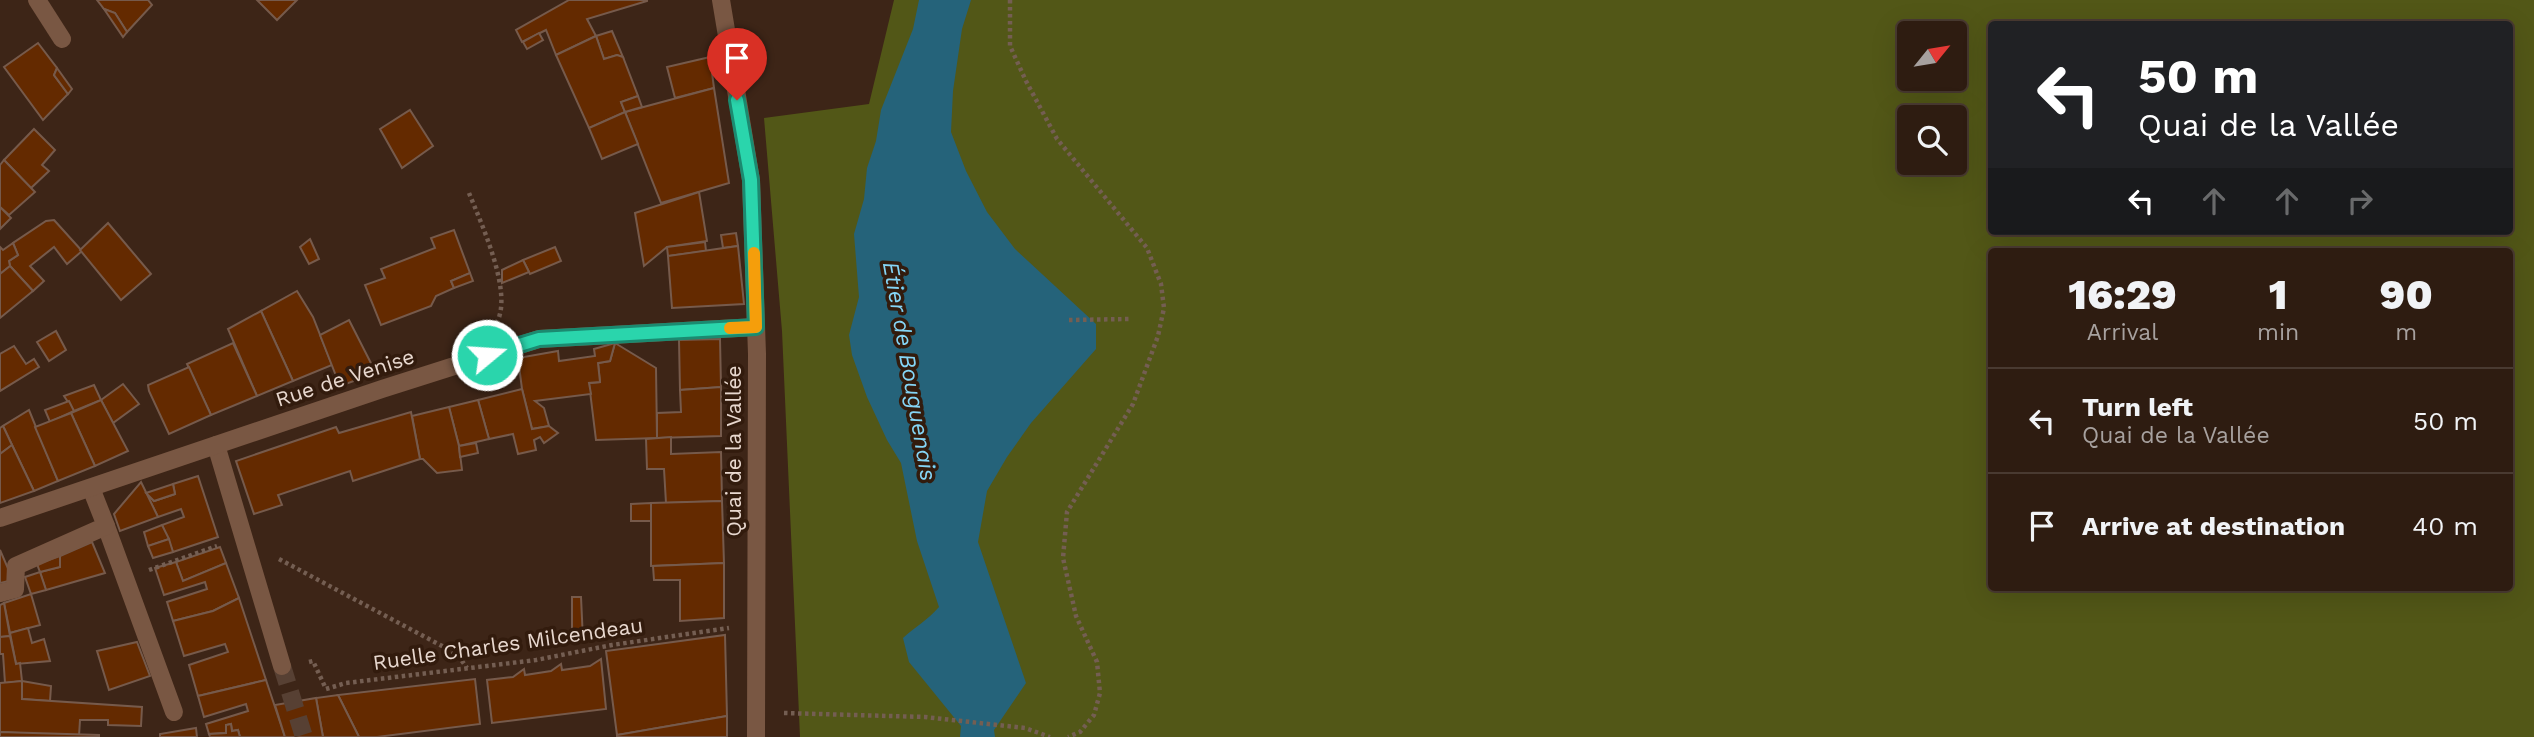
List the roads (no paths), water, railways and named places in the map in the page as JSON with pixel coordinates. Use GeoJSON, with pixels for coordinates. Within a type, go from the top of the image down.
{"type":"FeatureCollection","features":[{"type":"Feature","properties":{"kind":"street"},"geometry":{"type":"LineString","coordinates":[[37,0],[62,39]]}},
{"type":"Feature","properties":{"kind":"street","name":"Quai de la Vallée"},"geometry":{"type":"LineString","coordinates":[[721,0],[751,180],[756,327],[756,737]]}},
{"type":"Feature","properties":{"kind":"street","name":"Rue de Venise"},"geometry":{"type":"LineString","coordinates":[[0,518],[539,339],[756,327]]}},
{"type":"Feature","properties":{"kind":"street"},"geometry":{"type":"LineString","coordinates":[[216,445],[282,666]]}},
{"type":"Feature","properties":{"kind":"street"},"geometry":{"type":"LineString","coordinates":[[91,488],[174,712]]}},
{"type":"Feature","properties":{"kind":"street"},"geometry":{"type":"LineString","coordinates":[[0,593],[15,589],[16,566],[106,526]]}},
{"type":"Feature","properties":{"kind":"water","name":"Étier de Bouguenais"},"geometry":{"type":"Polygon","coordinates":[[[919,0],[971,0],[962,29],[953,91],[951,132],[966,171],[987,212],[1015,249],[1096,324],[1096,349],[1031,423],[987,491],[978,542],[1026,683],[994,730],[995,737],[960,737],[961,726],[909,662],[903,638],[939,607],[917,541],[901,463],[867,397],[852,355],[849,335],[859,297],[854,234],[864,199],[867,168],[876,141],[881,110],[913,29],[919,0]]]}},
{"type":"Feature","properties":{"kind":"tunnel"},"geometry":{"type":"LineString","coordinates":[[282,666],[304,737]]}}]}
